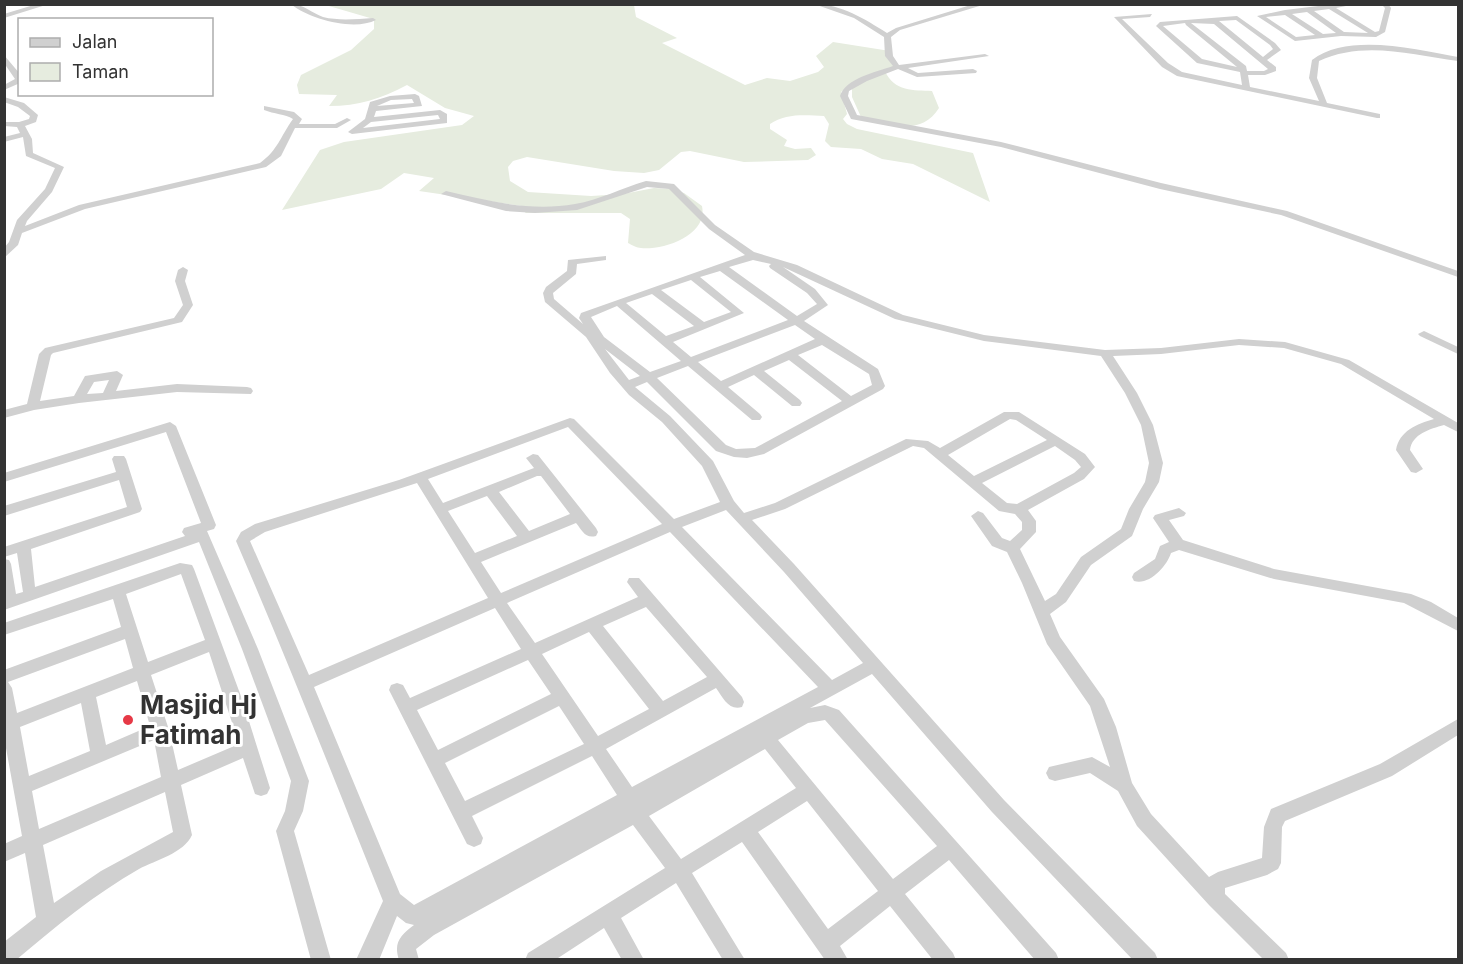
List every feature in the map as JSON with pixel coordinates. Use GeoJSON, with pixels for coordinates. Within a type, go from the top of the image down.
{"type":"FeatureCollection","features":[{"type":"Feature","properties":{"kind":"street"},"geometry":{"type":"LineString","coordinates":[[6,15],[46,4]]}},
{"type":"Feature","properties":{"kind":"street"},"geometry":{"type":"LineString","coordinates":[[294,4],[315,18],[324,21],[373,20]]}},
{"type":"Feature","properties":{"kind":"street"},"geometry":{"type":"LineString","coordinates":[[817,4],[856,17],[868,28],[887,36]]}},
{"type":"Feature","properties":{"kind":"street"},"geometry":{"type":"LineString","coordinates":[[887,36],[898,29],[983,4]]}},
{"type":"Feature","properties":{"kind":"street"},"geometry":{"type":"LineString","coordinates":[[1353,4],[1260,16],[1295,39],[1342,34],[1376,34],[1384,28],[1388,8],[1384,4]]}},
{"type":"Feature","properties":{"kind":"street"},"geometry":{"type":"LineString","coordinates":[[1330,7],[1376,34]]}},
{"type":"Feature","properties":{"kind":"street"},"geometry":{"type":"LineString","coordinates":[[1308,10],[1363,48]]}},
{"type":"Feature","properties":{"kind":"street"},"geometry":{"type":"LineString","coordinates":[[1285,12],[1322,36]]}},
{"type":"Feature","properties":{"kind":"street"},"geometry":{"type":"LineString","coordinates":[[1150,15],[1117,17],[1172,70],[1192,77],[1377,116]]}},
{"type":"Feature","properties":{"kind":"street"},"geometry":{"type":"LineString","coordinates":[[1206,20],[1220,24],[1263,60],[1274,69],[1272,72],[1245,72],[1200,61],[1159,26],[1160,24],[1188,21],[1230,18],[1240,20],[1277,48],[1263,60]]}},
{"type":"Feature","properties":{"kind":"street"},"geometry":{"type":"LineString","coordinates":[[1188,21],[1188,24],[1245,72],[1247,89]]}},
{"type":"Feature","properties":{"kind":"street"},"geometry":{"type":"LineString","coordinates":[[887,36],[890,56],[899,67],[917,75],[973,71]]}},
{"type":"Feature","properties":{"kind":"street"},"geometry":{"type":"LineString","coordinates":[[1324,105],[1313,78],[1316,60],[1333,51],[1363,48],[1458,59]]}},
{"type":"Feature","properties":{"kind":"street"},"geometry":{"type":"LineString","coordinates":[[985,56],[899,67],[864,79],[846,90],[844,96],[854,117],[900,128],[1001,145],[1160,186],[1284,213],[1458,274]]}},
{"type":"Feature","properties":{"kind":"street"},"geometry":{"type":"LineString","coordinates":[[4,57],[18,78]]}},
{"type":"Feature","properties":{"kind":"street"},"geometry":{"type":"LineString","coordinates":[[5,73],[8,86]]}},
{"type":"Feature","properties":{"kind":"street"},"geometry":{"type":"LineString","coordinates":[[369,120],[373,104],[390,98],[415,96],[419,104],[373,109]]}},
{"type":"Feature","properties":{"kind":"street"},"geometry":{"type":"LineString","coordinates":[[4,99],[21,105],[34,115],[33,120],[22,130],[4,140]]}},
{"type":"Feature","properties":{"kind":"street"},"geometry":{"type":"LineString","coordinates":[[20,231],[82,207],[263,165],[278,154],[288,132],[295,126],[298,119],[295,116],[267,108]]}},
{"type":"Feature","properties":{"kind":"street"},"geometry":{"type":"LineString","coordinates":[[337,126],[340,132],[352,132],[439,122],[444,121],[444,114],[440,112],[369,120],[352,132]]}},
{"type":"Feature","properties":{"kind":"street"},"geometry":{"type":"LineString","coordinates":[[295,126],[337,126],[347,120]]}},
{"type":"Feature","properties":{"kind":"street"},"geometry":{"type":"LineString","coordinates":[[4,124],[22,130],[28,139],[29,154],[60,167],[49,190],[22,220],[20,231],[4,255]]}},
{"type":"Feature","properties":{"kind":"street"},"geometry":{"type":"LineString","coordinates":[[446,194],[506,208],[535,210],[577,207],[646,184],[671,186],[712,227],[739,247],[793,267],[899,318],[984,338],[1105,353],[1138,354],[1239,342],[1285,345],[1345,362],[1363,370],[1458,428]]}},
{"type":"Feature","properties":{"kind":"street"},"geometry":{"type":"LineString","coordinates":[[628,385],[650,378],[692,362],[796,321],[823,305],[820,299],[762,257],[740,258],[722,267],[618,302],[585,315],[586,323],[600,339],[650,378],[721,448],[734,453],[747,454],[759,451],[879,386],[876,376],[796,321],[722,267]]}},
{"type":"Feature","properties":{"kind":"street"},"geometry":{"type":"LineString","coordinates":[[602,258],[573,261],[571,273],[550,290],[549,300],[590,335],[614,370],[633,392],[666,420],[708,464],[728,504],[743,518],[998,806],[1148,960]]}},
{"type":"Feature","properties":{"kind":"street"},"geometry":{"type":"LineString","coordinates":[[33,406],[45,354],[49,350],[178,320],[188,305],[180,281],[183,270]]}},
{"type":"Feature","properties":{"kind":"street"},"geometry":{"type":"LineString","coordinates":[[551,275],[571,273]]}},
{"type":"Feature","properties":{"kind":"street"},"geometry":{"type":"LineString","coordinates":[[667,340],[739,313],[692,276]]}},
{"type":"Feature","properties":{"kind":"street"},"geometry":{"type":"LineString","coordinates":[[654,290],[703,327]]}},
{"type":"Feature","properties":{"kind":"street"},"geometry":{"type":"LineString","coordinates":[[618,302],[667,340],[756,417]]}},
{"type":"Feature","properties":{"kind":"street"},"geometry":{"type":"LineString","coordinates":[[1424,334],[1458,351]]}},
{"type":"Feature","properties":{"kind":"street"},"geometry":{"type":"LineString","coordinates":[[720,386],[824,340]]}},
{"type":"Feature","properties":{"kind":"street"},"geometry":{"type":"LineString","coordinates":[[1041,612],[1061,598],[1086,561],[1127,532],[1136,508],[1152,482],[1156,463],[1147,425],[1131,393],[1105,353]]}},
{"type":"Feature","properties":{"kind":"street"},"geometry":{"type":"LineString","coordinates":[[790,355],[851,402]]}},
{"type":"Feature","properties":{"kind":"street"},"geometry":{"type":"LineString","coordinates":[[755,370],[796,403]]}},
{"type":"Feature","properties":{"kind":"street"},"geometry":{"type":"LineString","coordinates":[[79,399],[89,379],[116,375],[118,377],[108,396]]}},
{"type":"Feature","properties":{"kind":"street"},"geometry":{"type":"LineString","coordinates":[[4,414],[33,406],[79,399],[187,388],[247,391]]}},
{"type":"Feature","properties":{"kind":"street"},"geometry":{"type":"LineString","coordinates":[[743,518],[780,506],[911,442],[928,445],[1004,508],[1019,509],[1079,476],[1088,467],[1080,457],[1019,416],[1008,416],[939,454]]}},
{"type":"Feature","properties":{"kind":"street"},"geometry":{"type":"LineString","coordinates":[[1416,469],[1403,450],[1404,442],[1418,430],[1444,421]]}},
{"type":"Feature","properties":{"kind":"street"},"geometry":{"type":"LineString","coordinates":[[831,689],[570,422],[420,477],[260,528],[246,536],[243,541],[284,634],[303,686],[393,901],[413,916],[768,740],[809,714],[820,711],[830,713],[1049,960]]}},
{"type":"Feature","properties":{"kind":"street"},"geometry":{"type":"LineString","coordinates":[[4,478],[170,426],[209,525],[7,596],[4,564]]}},
{"type":"Feature","properties":{"kind":"street"},"geometry":{"type":"LineString","coordinates":[[973,482],[1056,441]]}},
{"type":"Feature","properties":{"kind":"street"},"geometry":{"type":"LineString","coordinates":[[533,458],[591,532]]}},
{"type":"Feature","properties":{"kind":"street"},"geometry":{"type":"LineString","coordinates":[[4,552],[138,516],[119,459]]}},
{"type":"Feature","properties":{"kind":"street"},"geometry":{"type":"LineString","coordinates":[[440,509],[536,472],[545,472]]}},
{"type":"Feature","properties":{"kind":"street"},"geometry":{"type":"LineString","coordinates":[[4,511],[124,474]]}},
{"type":"Feature","properties":{"kind":"street"},"geometry":{"type":"LineString","coordinates":[[420,477],[498,601],[596,746],[633,807],[679,871],[735,960]]}},
{"type":"Feature","properties":{"kind":"street"},"geometry":{"type":"LineString","coordinates":[[490,490],[527,538]]}},
{"type":"Feature","properties":{"kind":"street"},"geometry":{"type":"LineString","coordinates":[[303,686],[672,525],[728,504]]}},
{"type":"Feature","properties":{"kind":"street"},"geometry":{"type":"LineString","coordinates":[[1012,548],[1029,532],[1029,521],[1019,509]]}},
{"type":"Feature","properties":{"kind":"street"},"geometry":{"type":"LineString","coordinates":[[1179,513],[1160,518],[1178,544],[1274,574],[1406,598],[1426,606],[1458,625]]}},
{"type":"Feature","properties":{"kind":"street"},"geometry":{"type":"LineString","coordinates":[[978,516],[996,542],[1012,548],[1030,583],[1053,640],[1098,704],[1124,785],[1154,834],[1279,960]]}},
{"type":"Feature","properties":{"kind":"street"},"geometry":{"type":"LineString","coordinates":[[472,560],[579,517]]}},
{"type":"Feature","properties":{"kind":"street"},"geometry":{"type":"LineString","coordinates":[[28,587],[203,535],[250,649],[300,781],[294,811],[285,831],[321,960]]}},
{"type":"Feature","properties":{"kind":"street"},"geometry":{"type":"LineString","coordinates":[[1139,577],[1161,562],[1165,550],[1178,544]]}},
{"type":"Feature","properties":{"kind":"street"},"geometry":{"type":"LineString","coordinates":[[23,546],[28,587]]}},
{"type":"Feature","properties":{"kind":"street"},"geometry":{"type":"LineString","coordinates":[[4,629],[118,591],[168,571],[185,568],[250,747],[261,788]]}},
{"type":"Feature","properties":{"kind":"street"},"geometry":{"type":"LineString","coordinates":[[634,582],[736,702]]}},
{"type":"Feature","properties":{"kind":"street"},"geometry":{"type":"LineString","coordinates":[[4,956],[47,920],[123,867],[181,838],[183,834],[160,730],[118,591]]}},
{"type":"Feature","properties":{"kind":"street"},"geometry":{"type":"LineString","coordinates":[[407,707],[532,653],[648,599]]}},
{"type":"Feature","properties":{"kind":"street"},"geometry":{"type":"LineString","coordinates":[[592,624],[660,710]]}},
{"type":"Feature","properties":{"kind":"street"},"geometry":{"type":"LineString","coordinates":[[4,677],[129,631]]}},
{"type":"Feature","properties":{"kind":"street"},"geometry":{"type":"LineString","coordinates":[[7,724],[214,644]]}},
{"type":"Feature","properties":{"kind":"street"},"geometry":{"type":"LineString","coordinates":[[409,960],[405,947],[414,936],[874,665]]}},
{"type":"Feature","properties":{"kind":"street"},"geometry":{"type":"LineString","coordinates":[[461,812],[596,746],[718,679]]}},
{"type":"Feature","properties":{"kind":"street"},"geometry":{"type":"LineString","coordinates":[[4,688],[7,724],[23,787],[47,920]]}},
{"type":"Feature","properties":{"kind":"street"},"geometry":{"type":"LineString","coordinates":[[397,690],[474,838]]}},
{"type":"Feature","properties":{"kind":"street"},"geometry":{"type":"LineString","coordinates":[[87,693],[99,755]]}},
{"type":"Feature","properties":{"kind":"street"},"geometry":{"type":"LineString","coordinates":[[434,760],[562,696]]}},
{"type":"Feature","properties":{"kind":"street"},"geometry":{"type":"LineString","coordinates":[[1216,898],[1215,885],[1218,881],[1267,866],[1270,863],[1273,827],[1278,815],[1386,770],[1458,726]]}},
{"type":"Feature","properties":{"kind":"street"},"geometry":{"type":"LineString","coordinates":[[23,787],[160,730]]}},
{"type":"Feature","properties":{"kind":"street"},"geometry":{"type":"LineString","coordinates":[[768,740],[945,959]]}},
{"type":"Feature","properties":{"kind":"street"},"geometry":{"type":"LineString","coordinates":[[4,853],[250,747]]}},
{"type":"Feature","properties":{"kind":"street"},"geometry":{"type":"LineString","coordinates":[[1055,773],[1092,765],[1124,785]]}},
{"type":"Feature","properties":{"kind":"street"},"geometry":{"type":"LineString","coordinates":[[535,960],[809,790]]}},
{"type":"Feature","properties":{"kind":"street"},"geometry":{"type":"LineString","coordinates":[[745,830],[833,951],[892,892],[949,848]]}},
{"type":"Feature","properties":{"kind":"street"},"geometry":{"type":"LineString","coordinates":[[366,960],[393,901]]}},
{"type":"Feature","properties":{"kind":"street"},"geometry":{"type":"LineString","coordinates":[[608,915],[634,960]]}},
{"type":"Feature","properties":{"kind":"green space"},"geometry":{"type":"Polygon","coordinates":[[[322,4],[634,5],[636,17],[677,38],[662,43],[745,85],[767,78],[790,81],[818,72],[824,67],[816,56],[833,42],[890,51],[896,67],[885,71],[889,78],[905,89],[932,91],[939,108],[923,123],[913,126],[893,125],[861,117],[852,97],[852,84],[841,92],[847,114],[843,119],[857,129],[973,153],[990,202],[913,164],[882,159],[861,149],[831,147],[825,141],[829,124],[824,116],[803,115],[776,120],[770,124],[770,129],[787,140],[784,146],[795,149],[811,148],[816,155],[808,160],[744,162],[690,151],[681,152],[659,170],[644,173],[614,171],[527,157],[513,161],[508,167],[510,181],[528,192],[591,196],[623,194],[654,188],[671,189],[684,193],[702,206],[702,216],[692,233],[683,239],[662,246],[639,248],[628,243],[630,219],[621,213],[525,213],[529,207],[419,191],[434,178],[404,173],[381,189],[282,210],[320,150],[344,142],[462,125],[474,116],[445,108],[407,85],[369,101],[340,106],[329,106],[337,95],[299,94],[297,85],[301,75],[351,50],[374,29],[374,21],[370,18],[322,4]]]}},
{"type":"Feature","properties":{"kind":"place","name":"Masjid Hj Fatimah"},"geometry":{"type":"Point","coordinates":[128,720]}}]}
